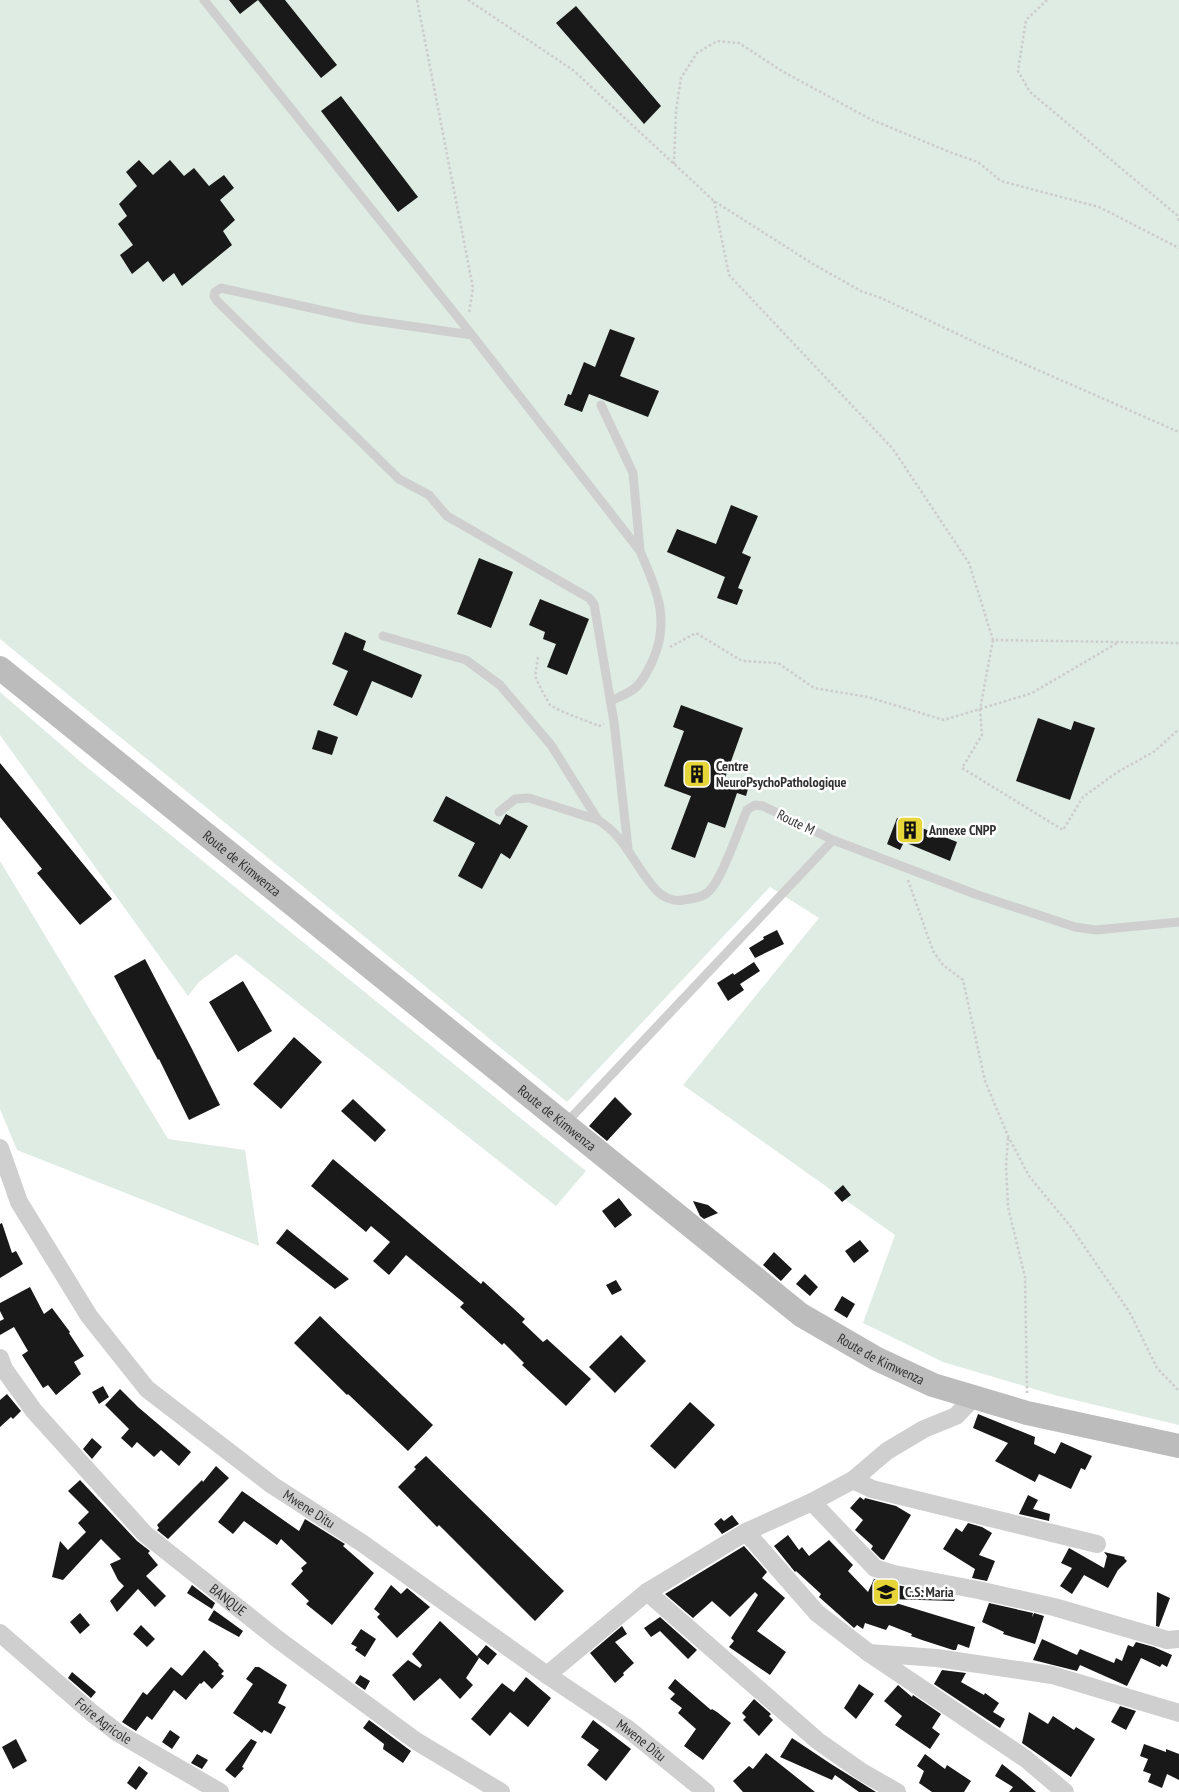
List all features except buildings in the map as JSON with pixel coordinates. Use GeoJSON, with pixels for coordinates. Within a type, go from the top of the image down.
{"type":"FeatureCollection","features":[{"type":"Feature","properties":{"kind":"street","name":"Route de Kimwenza"},"geometry":{"type":"LineString","coordinates":[[0,668],[801,1315],[882,1361],[933,1385],[1027,1413],[1179,1446]]}},
{"type":"Feature","properties":{"kind":"street","name":"Mwene Ditu"},"geometry":{"type":"LineString","coordinates":[[0,1148],[18,1202],[89,1316],[142,1384],[272,1486],[362,1543],[547,1675],[628,1729],[706,1792]]}},
{"type":"Feature","properties":{"kind":"street","name":"BANQUE"},"geometry":{"type":"LineString","coordinates":[[0,1358],[4,1369],[34,1410],[145,1534],[280,1641],[416,1741],[500,1792]]}},
{"type":"Feature","properties":{"kind":"street"},"geometry":{"type":"LineString","coordinates":[[547,1675],[647,1592],[746,1532],[812,1502],[853,1480],[887,1451],[924,1429],[956,1416],[973,1398]]}},
{"type":"Feature","properties":{"kind":"street"},"geometry":{"type":"LineString","coordinates":[[853,1480],[872,1489],[1097,1544]]}},
{"type":"Feature","properties":{"kind":"street"},"geometry":{"type":"LineString","coordinates":[[812,1502],[875,1568],[894,1574],[1054,1607],[1167,1640],[1179,1638]]}},
{"type":"Feature","properties":{"kind":"street"},"geometry":{"type":"LineString","coordinates":[[746,1532],[817,1613],[869,1653],[1026,1759],[1065,1792]]}},
{"type":"Feature","properties":{"kind":"street"},"geometry":{"type":"LineString","coordinates":[[647,1592],[818,1741],[862,1772],[897,1792]]}},
{"type":"Feature","properties":{"kind":"street","name":"Foire Agricole"},"geometry":{"type":"LineString","coordinates":[[0,1633],[118,1734],[220,1792]]}},
{"type":"Feature","properties":{"kind":"street"},"geometry":{"type":"LineString","coordinates":[[869,1653],[937,1658],[1052,1675],[1179,1713]]}},
{"type":"Feature","properties":{"kind":"lane"},"geometry":{"type":"LineString","coordinates":[[204,0],[466,327],[640,552],[654,584],[662,616],[661,632],[647,673],[633,690],[611,701]]}},
{"type":"Feature","properties":{"kind":"lane"},"geometry":{"type":"LineString","coordinates":[[472,335],[361,319],[221,288],[215,292],[214,296],[216,301],[399,479],[429,495],[447,516],[589,598],[594,604],[614,722],[628,848]]}},
{"type":"Feature","properties":{"kind":"lane"},"geometry":{"type":"LineString","coordinates":[[601,405],[632,473],[640,552]]}},
{"type":"Feature","properties":{"kind":"lane"},"geometry":{"type":"LineString","coordinates":[[383,636],[466,660],[500,685],[551,745],[598,820]]}},
{"type":"Feature","properties":{"kind":"lane","name":"Route M"},"geometry":{"type":"LineString","coordinates":[[499,812],[515,799],[529,798],[598,820],[605,824],[628,848],[656,890],[665,897],[678,901],[692,899],[707,893],[716,883],[747,810],[755,804],[834,840],[903,867],[976,894],[1076,927],[1096,930],[1179,922]]}},
{"type":"Feature","properties":{"kind":"lane"},"geometry":{"type":"LineString","coordinates":[[565,1125],[834,840]]}},
{"type":"Feature","properties":{"kind":"path"},"geometry":{"type":"LineString","coordinates":[[418,0],[474,288],[466,327]]}},
{"type":"Feature","properties":{"kind":"path"},"geometry":{"type":"LineString","coordinates":[[468,0],[573,70],[714,201],[813,264],[861,291],[881,298],[1179,432]]}},
{"type":"Feature","properties":{"kind":"path"},"geometry":{"type":"LineString","coordinates":[[1047,0],[1026,20],[1018,71],[1030,92],[1177,215],[1179,221]]}},
{"type":"Feature","properties":{"kind":"path"},"geometry":{"type":"LineString","coordinates":[[674,164],[676,111],[681,78],[697,53],[717,41],[739,43],[782,71],[870,119],[952,154],[978,162],[1001,181],[1099,207],[1179,248]]}},
{"type":"Feature","properties":{"kind":"path"},"geometry":{"type":"LineString","coordinates":[[714,201],[729,275],[892,449],[969,563],[993,640],[980,709],[982,735],[962,768],[1063,830],[1084,797],[1116,773],[1155,751],[1179,729]]}},
{"type":"Feature","properties":{"kind":"path"},"geometry":{"type":"LineString","coordinates":[[655,654],[696,633],[742,661],[778,663],[814,688],[868,697],[944,720],[1032,693],[1120,641]]}},
{"type":"Feature","properties":{"kind":"path"},"geometry":{"type":"LineString","coordinates":[[993,640],[1179,643]]}},
{"type":"Feature","properties":{"kind":"path"},"geometry":{"type":"LineString","coordinates":[[538,657],[535,676],[540,689],[550,705],[599,726],[614,722]]}},
{"type":"Feature","properties":{"kind":"path"},"geometry":{"type":"LineString","coordinates":[[903,867],[933,950],[944,965],[963,980],[986,1081],[1008,1136],[1029,1176],[1071,1227],[1130,1314],[1157,1368],[1179,1391]]}},
{"type":"Feature","properties":{"kind":"path"},"geometry":{"type":"LineString","coordinates":[[1008,1136],[1006,1166],[1008,1207],[1025,1277],[1027,1413]]}},
{"type":"Feature","properties":{"kind":"shaded area"},"geometry":{"type":"Polygon","coordinates":[[[0,0],[1179,0],[1179,1425],[1058,1396],[943,1362],[863,1323],[895,1235],[683,1085],[819,918],[770,887],[567,1102],[0,639],[0,0]]]}},
{"type":"Feature","properties":{"kind":"shaded area"},"geometry":{"type":"Polygon","coordinates":[[[0,692],[89,769],[586,1171],[556,1206],[236,954],[199,982],[188,996],[0,735],[0,692]]]}},
{"type":"Feature","properties":{"kind":"shaded area"},"geometry":{"type":"Polygon","coordinates":[[[0,861],[168,1139],[245,1150],[259,1246],[17,1150],[0,1109],[0,861]]]}},
{"type":"Feature","properties":{"kind":"place","name":"Centre NeuroPsychoPathologique"},"geometry":{"type":"Point","coordinates":[697,774]}},
{"type":"Feature","properties":{"kind":"place","name":"Annexe CNPP"},"geometry":{"type":"Point","coordinates":[910,830]}},
{"type":"Feature","properties":{"kind":"place","name":"C.S. Maria"},"geometry":{"type":"Point","coordinates":[886,1592]}}]}
